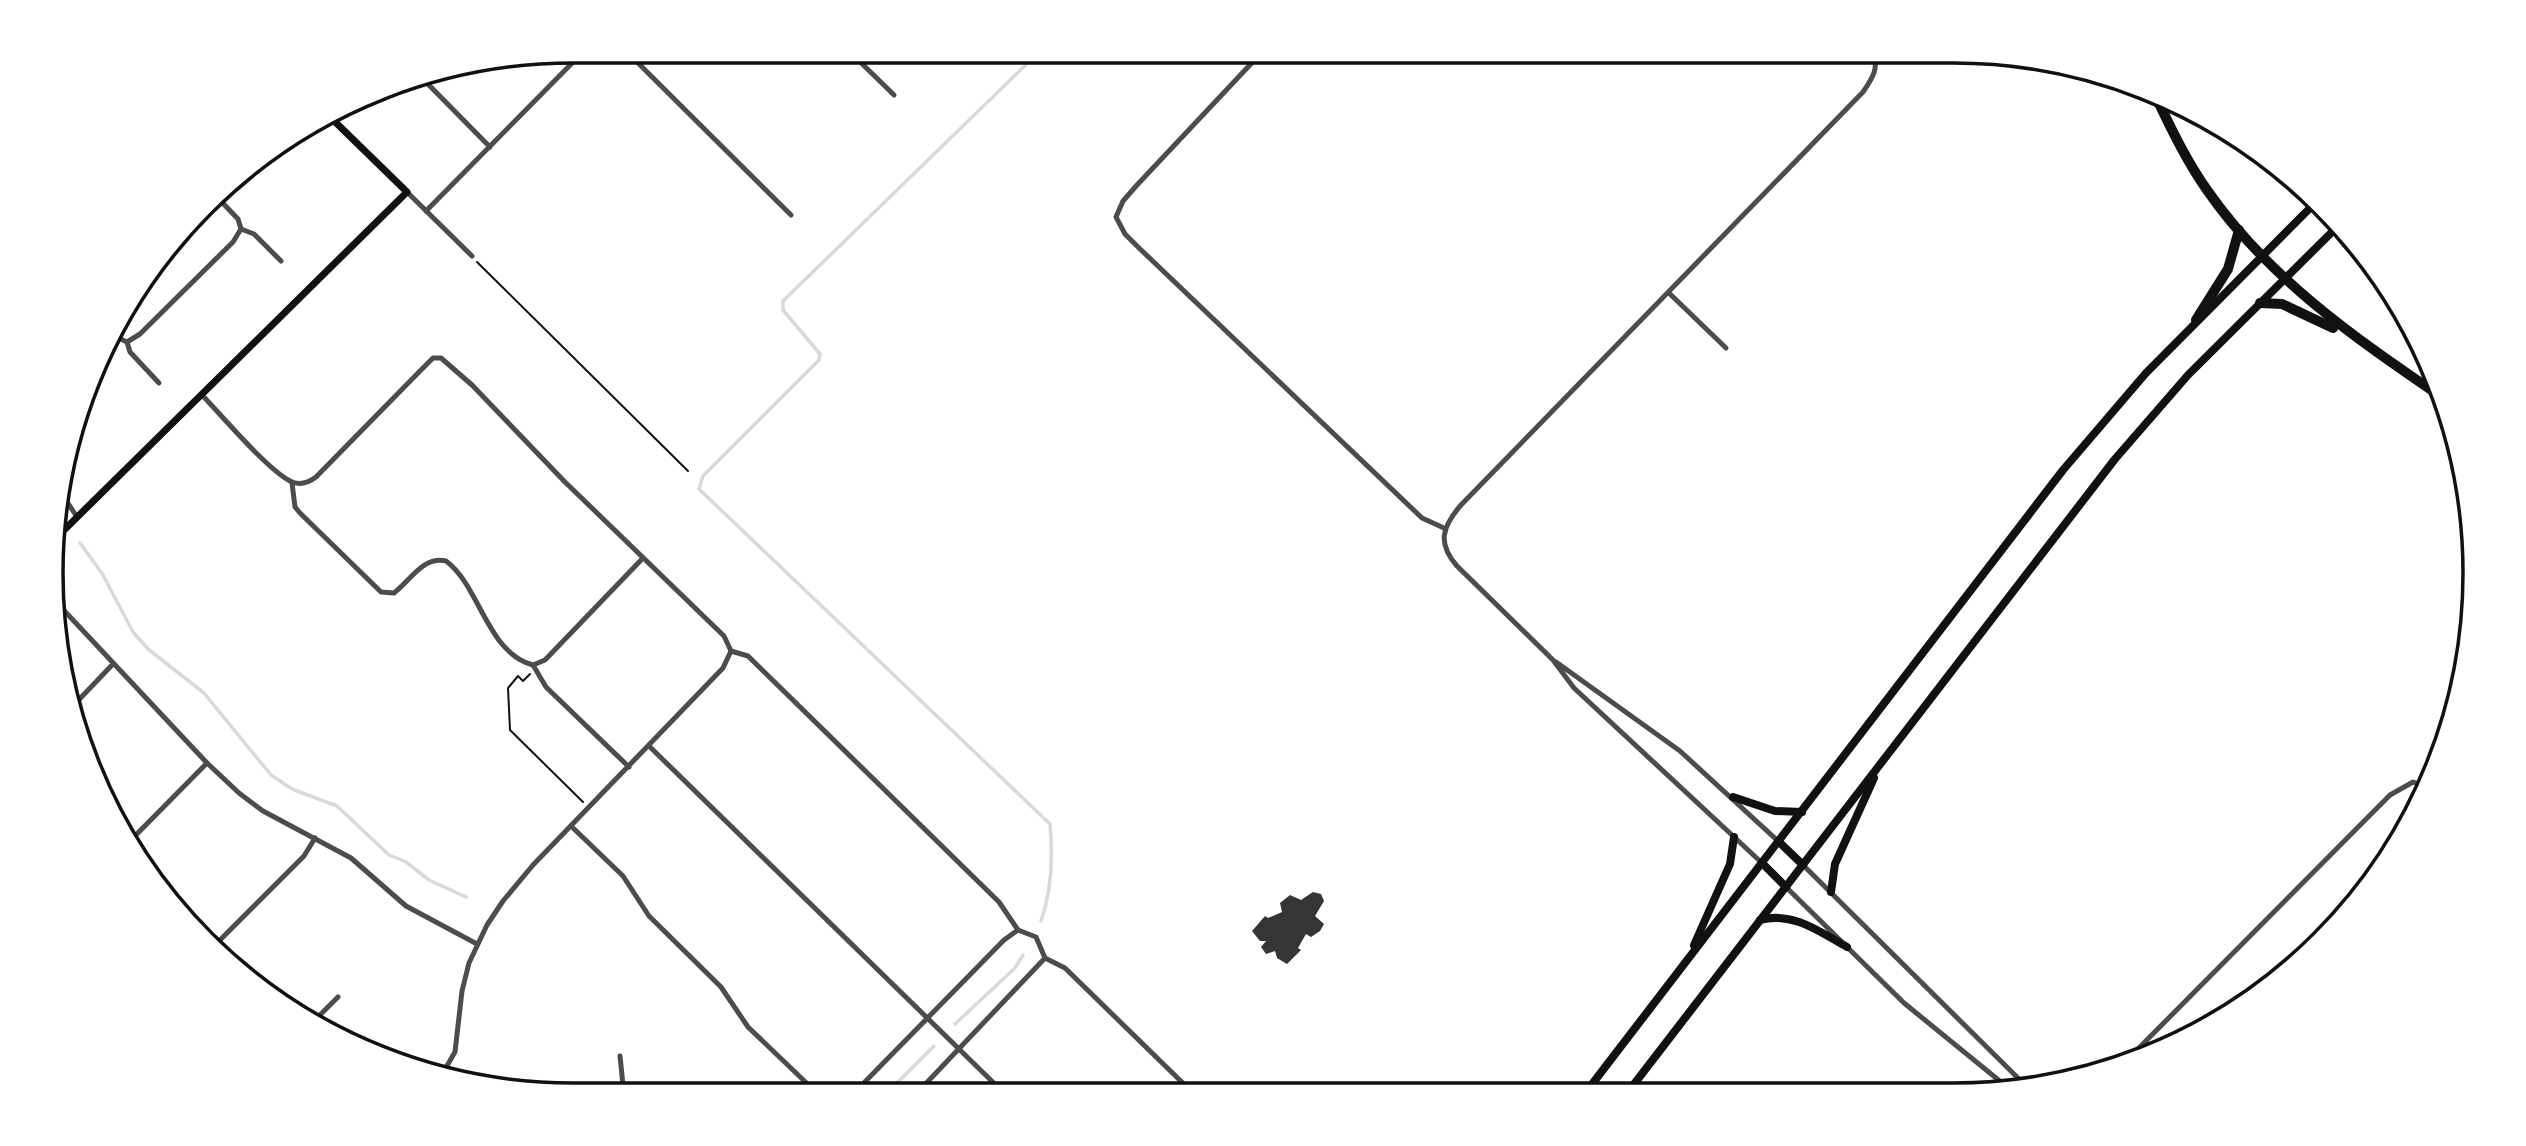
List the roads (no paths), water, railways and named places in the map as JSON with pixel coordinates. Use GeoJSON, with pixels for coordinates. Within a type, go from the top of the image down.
{"type":"FeatureCollection","features":[{"type":"Feature","properties":{"kind":"highway"},"geometry":{"type":"LineString","coordinates":[[2162,109],[2196,174],[2239,230],[2321,313],[2428,388]]}},
{"type":"Feature","properties":{"kind":"highway"},"geometry":{"type":"LineString","coordinates":[[2196,320],[2228,269],[2239,230]]}},
{"type":"Feature","properties":{"kind":"highway"},"geometry":{"type":"LineString","coordinates":[[2259,303],[2276,301],[2293,307],[2364,345]]}},
{"type":"Feature","properties":{"kind":"main road"},"geometry":{"type":"LineString","coordinates":[[65,529],[407,192],[335,122]]}},
{"type":"Feature","properties":{"kind":"main road"},"geometry":{"type":"LineString","coordinates":[[1593,1083],[2063,470],[2146,373],[2310,208]]}},
{"type":"Feature","properties":{"kind":"main road"},"geometry":{"type":"LineString","coordinates":[[1635,1083],[2115,459],[2188,375],[2332,232]]}},
{"type":"Feature","properties":{"kind":"main road"},"geometry":{"type":"LineString","coordinates":[[1831,892],[1835,864],[1861,802],[1887,754]]}},
{"type":"Feature","properties":{"kind":"main road"},"geometry":{"type":"LineString","coordinates":[[1733,797],[1775,811],[1802,812]]}},
{"type":"Feature","properties":{"kind":"main road"},"geometry":{"type":"LineString","coordinates":[[1687,960],[1730,864],[1734,837]]}},
{"type":"Feature","properties":{"kind":"main road"},"geometry":{"type":"LineString","coordinates":[[1779,842],[1803,864]]}},
{"type":"Feature","properties":{"kind":"main road"},"geometry":{"type":"LineString","coordinates":[[1762,863],[1786,887]]}},
{"type":"Feature","properties":{"kind":"main road"},"geometry":{"type":"LineString","coordinates":[[1760,920],[1772,917],[1789,918],[1847,947]]}},
{"type":"Feature","properties":{"kind":"street"},"geometry":{"type":"LineString","coordinates":[[426,211],[572,63]]}},
{"type":"Feature","properties":{"kind":"street"},"geometry":{"type":"LineString","coordinates":[[638,63],[791,215]]}},
{"type":"Feature","properties":{"kind":"street"},"geometry":{"type":"LineString","coordinates":[[861,63],[894,95]]}},
{"type":"Feature","properties":{"kind":"street"},"geometry":{"type":"LineString","coordinates":[[1252,63],[1122,201],[1116,217],[1125,234],[1138,247],[1413,510],[1422,518],[1444,528]]}},
{"type":"Feature","properties":{"kind":"street"},"geometry":{"type":"LineString","coordinates":[[1762,863],[1574,688],[1553,660],[1451,560],[1442,540],[1444,528],[1461,505],[1863,92],[1875,75],[1875,63]]}},
{"type":"Feature","properties":{"kind":"street"},"geometry":{"type":"LineString","coordinates":[[428,84],[490,147]]}},
{"type":"Feature","properties":{"kind":"street"},"geometry":{"type":"LineString","coordinates":[[407,192],[472,256]]}},
{"type":"Feature","properties":{"kind":"street"},"geometry":{"type":"LineString","coordinates":[[222,203],[235,216],[240,229],[254,234],[281,261]]}},
{"type":"Feature","properties":{"kind":"street"},"geometry":{"type":"LineString","coordinates":[[127,342],[137,337],[233,242],[240,229]]}},
{"type":"Feature","properties":{"kind":"street"},"geometry":{"type":"LineString","coordinates":[[1669,293],[1726,348]]}},
{"type":"Feature","properties":{"kind":"street"},"geometry":{"type":"LineString","coordinates":[[120,339],[127,342],[130,352],[159,383]]}},
{"type":"Feature","properties":{"kind":"street"},"geometry":{"type":"LineString","coordinates":[[292,483],[302,484],[316,477],[420,370],[433,358],[441,358],[472,385],[724,636],[731,651],[748,656],[999,902],[1018,930],[1036,937],[1045,958],[1065,968],[1183,1083]]}},
{"type":"Feature","properties":{"kind":"street"},"geometry":{"type":"LineString","coordinates":[[202,395],[292,483],[295,507],[381,592],[394,593],[425,564],[433,560],[446,561],[465,582],[489,628],[521,660],[533,665],[546,687],[629,767]]}},
{"type":"Feature","properties":{"kind":"street"},"geometry":{"type":"LineString","coordinates":[[68,503],[77,517]]}},
{"type":"Feature","properties":{"kind":"street"},"geometry":{"type":"LineString","coordinates":[[533,665],[545,660],[643,558]]}},
{"type":"Feature","properties":{"kind":"street"},"geometry":{"type":"LineString","coordinates":[[64,611],[207,763],[263,811],[351,858],[406,906],[477,944]]}},
{"type":"Feature","properties":{"kind":"street"},"geometry":{"type":"LineString","coordinates":[[447,1067],[456,1052],[462,991],[477,944],[503,901],[723,668],[731,651]]}},
{"type":"Feature","properties":{"kind":"street"},"geometry":{"type":"LineString","coordinates":[[1553,660],[1680,751],[1779,842]]}},
{"type":"Feature","properties":{"kind":"street"},"geometry":{"type":"LineString","coordinates":[[79,700],[113,664]]}},
{"type":"Feature","properties":{"kind":"street"},"geometry":{"type":"LineString","coordinates":[[649,746],[994,1083]]}},
{"type":"Feature","properties":{"kind":"street"},"geometry":{"type":"LineString","coordinates":[[136,835],[207,763]]}},
{"type":"Feature","properties":{"kind":"street"},"geometry":{"type":"LineString","coordinates":[[2140,1047],[2389,795],[2413,782],[2417,783]]}},
{"type":"Feature","properties":{"kind":"street"},"geometry":{"type":"LineString","coordinates":[[571,826],[624,876],[649,916],[721,987],[748,1027],[807,1083]]}},
{"type":"Feature","properties":{"kind":"street"},"geometry":{"type":"LineString","coordinates":[[219,941],[304,856],[315,838]]}},
{"type":"Feature","properties":{"kind":"street"},"geometry":{"type":"LineString","coordinates":[[1803,864],[2019,1079]]}},
{"type":"Feature","properties":{"kind":"street"},"geometry":{"type":"LineString","coordinates":[[1786,887],[1904,1003],[1999,1081]]}},
{"type":"Feature","properties":{"kind":"street"},"geometry":{"type":"LineString","coordinates":[[864,1083],[1004,940],[1018,930]]}},
{"type":"Feature","properties":{"kind":"street"},"geometry":{"type":"LineString","coordinates":[[927,1083],[1045,958]]}},
{"type":"Feature","properties":{"kind":"street"},"geometry":{"type":"LineString","coordinates":[[319,1016],[338,997]]}},
{"type":"Feature","properties":{"kind":"street"},"geometry":{"type":"LineString","coordinates":[[620,1056],[623,1083]]}},
{"type":"Feature","properties":{"kind":"waterway"},"geometry":{"type":"LineString","coordinates":[[1028,63],[783,301],[783,310],[820,354],[819,360],[703,476],[699,489],[1050,824],[1051,873],[1041,921]]}},
{"type":"Feature","properties":{"kind":"waterway"},"geometry":{"type":"LineString","coordinates":[[80,543],[103,575],[133,632],[148,649],[204,693],[271,775],[292,789],[337,806],[389,855],[406,862],[429,880],[466,897]]}},
{"type":"Feature","properties":{"kind":"waterway"},"geometry":{"type":"LineString","coordinates":[[955,1024],[1015,968],[1023,955]]}},
{"type":"Feature","properties":{"kind":"waterway"},"geometry":{"type":"LineString","coordinates":[[897,1083],[934,1046]]}}]}
